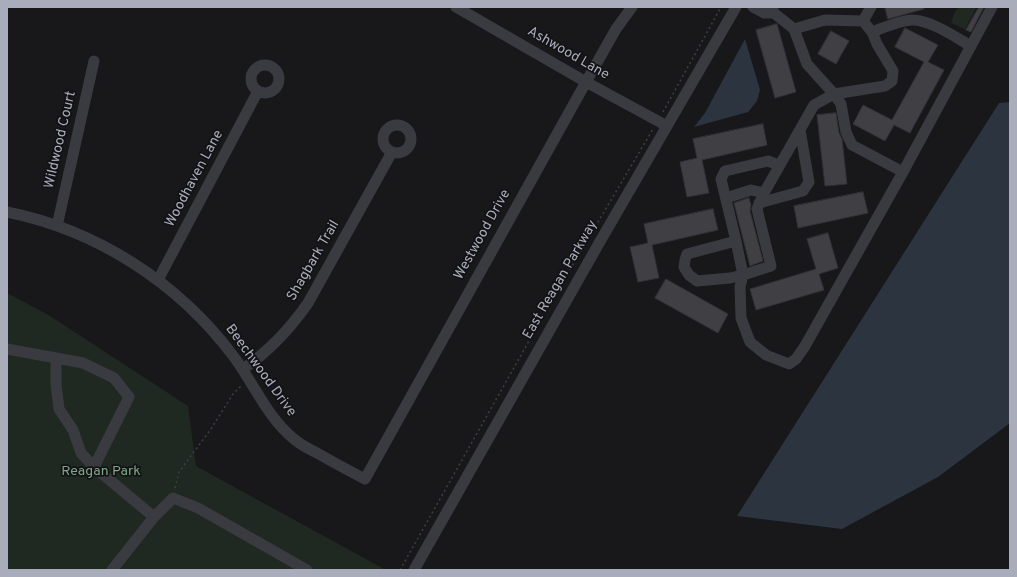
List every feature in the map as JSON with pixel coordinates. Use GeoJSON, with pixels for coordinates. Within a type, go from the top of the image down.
{"type":"FeatureCollection","features":[{"type":"Feature","properties":{"kind":"street","name":"Ashwood Lane"},"geometry":{"type":"LineString","coordinates":[[456,7],[586,82],[662,123]]}},
{"type":"Feature","properties":{"kind":"street","name":"Westwood Drive"},"geometry":{"type":"LineString","coordinates":[[365,479],[586,82],[616,30],[632,7]]}},
{"type":"Feature","properties":{"kind":"street","name":"East Reagan Parkway"},"geometry":{"type":"LineString","coordinates":[[414,570],[598,245],[662,123],[736,7]]}},
{"type":"Feature","properties":{"kind":"street"},"geometry":{"type":"LineString","coordinates":[[753,7],[764,13],[773,10],[794,29],[807,64],[841,104],[846,132],[852,145],[903,172]]}},
{"type":"Feature","properties":{"kind":"street"},"geometry":{"type":"LineString","coordinates":[[863,20],[871,7]]}},
{"type":"Feature","properties":{"kind":"street"},"geometry":{"type":"LineString","coordinates":[[779,165],[768,162],[725,171],[721,179],[743,275],[740,287],[741,318],[750,342],[766,355],[789,364],[796,359],[805,346],[903,172],[992,7]]}},
{"type":"Feature","properties":{"kind":"street"},"geometry":{"type":"LineString","coordinates":[[872,32],[913,19],[927,22],[971,46]]}},
{"type":"Feature","properties":{"kind":"street"},"geometry":{"type":"LineString","coordinates":[[794,29],[825,20],[863,20]]}},
{"type":"Feature","properties":{"kind":"street"},"geometry":{"type":"LineString","coordinates":[[736,241],[687,254],[684,260],[684,267],[689,275],[696,281],[730,278],[771,266],[757,209],[779,165],[814,105],[834,94],[885,86],[892,81],[893,71],[877,44],[872,32],[863,20]]}},
{"type":"Feature","properties":{"kind":"street","name":"Wildwood Court"},"geometry":{"type":"LineString","coordinates":[[57,226],[94,61]]}},
{"type":"Feature","properties":{"kind":"street","name":"Woodhaven Lane"},"geometry":{"type":"LineString","coordinates":[[158,280],[258,91]]}},
{"type":"Feature","properties":{"kind":"street"},"geometry":{"type":"LineString","coordinates":[[726,198],[751,190],[762,198],[803,191],[808,182],[800,130]]}},
{"type":"Feature","properties":{"kind":"street","name":"Shagbark Trail"},"geometry":{"type":"LineString","coordinates":[[246,374],[284,335],[308,303],[392,152]]}},
{"type":"Feature","properties":{"kind":"street","name":"Beechwood Drive"},"geometry":{"type":"LineString","coordinates":[[7,212],[57,226],[89,239],[117,253],[158,280],[179,297],[217,335],[246,374],[270,414],[281,428],[294,440],[365,479]]}},
{"type":"Feature","properties":{"kind":"street"},"geometry":{"type":"LineString","coordinates":[[7,349],[83,363],[114,378],[129,397],[94,467]]}},
{"type":"Feature","properties":{"kind":"street"},"geometry":{"type":"LineString","coordinates":[[56,358],[56,385],[59,410],[73,430],[81,453],[94,467],[154,517]]}},
{"type":"Feature","properties":{"kind":"street"},"geometry":{"type":"LineString","coordinates":[[112,570],[154,517],[173,498],[198,508],[307,570]]}},
{"type":"Feature","properties":{"kind":"path"},"geometry":{"type":"LineString","coordinates":[[400,570],[556,293],[662,123],[721,7]]}},
{"type":"Feature","properties":{"kind":"path"},"geometry":{"type":"LineString","coordinates":[[173,498],[179,472],[211,429],[246,374]]}},
{"type":"Feature","properties":{"kind":"green space"},"geometry":{"type":"Polygon","coordinates":[[[960,7],[976,8],[965,29],[951,23],[955,11],[960,7]]]}},
{"type":"Feature","properties":{"kind":"green space","name":"Reagan Park"},"geometry":{"type":"Polygon","coordinates":[[[7,293],[47,314],[188,406],[196,466],[386,570],[7,570],[7,293]]]}},
{"type":"Feature","properties":{"kind":"shaded area"},"geometry":{"type":"Polygon","coordinates":[[[745,39],[760,90],[757,101],[748,112],[694,127],[705,113],[745,39]]]}},
{"type":"Feature","properties":{"kind":"shaded area"},"geometry":{"type":"Polygon","coordinates":[[[1010,102],[1010,423],[938,477],[842,529],[737,516],[999,103],[1010,102]]]}},
{"type":"Feature","properties":{"kind":"building"},"geometry":{"type":"Polygon","coordinates":[[[885,7],[924,7],[924,9],[888,19],[885,7]]]}},
{"type":"Feature","properties":{"kind":"building"},"geometry":{"type":"Polygon","coordinates":[[[979,7],[984,7],[971,32],[966,30],[979,7]]]}},
{"type":"Feature","properties":{"kind":"building"},"geometry":{"type":"Polygon","coordinates":[[[777,24],[796,92],[775,98],[756,30],[777,24]]]}},
{"type":"Feature","properties":{"kind":"building"},"geometry":{"type":"Polygon","coordinates":[[[905,28],[938,45],[928,62],[944,70],[910,133],[894,125],[885,141],[853,124],[863,105],[892,120],[924,62],[895,47],[905,28]]]}},
{"type":"Feature","properties":{"kind":"building"},"geometry":{"type":"Polygon","coordinates":[[[831,31],[849,41],[836,64],[818,54],[831,31]]]}},
{"type":"Feature","properties":{"kind":"building"},"geometry":{"type":"Polygon","coordinates":[[[836,113],[839,133],[842,139],[847,184],[825,186],[817,115],[836,113]]]}},
{"type":"Feature","properties":{"kind":"building"},"geometry":{"type":"Polygon","coordinates":[[[763,124],[767,145],[702,160],[709,193],[687,197],[680,162],[697,158],[693,139],[763,124]]]}},
{"type":"Feature","properties":{"kind":"building"},"geometry":{"type":"Polygon","coordinates":[[[863,192],[868,213],[798,228],[794,206],[863,192]]]}},
{"type":"Feature","properties":{"kind":"building"},"geometry":{"type":"Polygon","coordinates":[[[749,198],[751,205],[750,211],[763,261],[750,266],[734,203],[749,198]]]}},
{"type":"Feature","properties":{"kind":"building"},"geometry":{"type":"Polygon","coordinates":[[[713,209],[718,230],[652,245],[659,278],[638,282],[630,247],[648,243],[644,224],[713,209]]]}},
{"type":"Feature","properties":{"kind":"building"},"geometry":{"type":"Polygon","coordinates":[[[828,233],[838,268],[819,274],[824,290],[756,310],[750,289],[816,269],[807,239],[828,233]]]}},
{"type":"Feature","properties":{"kind":"building"},"geometry":{"type":"Polygon","coordinates":[[[666,279],[728,314],[718,333],[655,298],[666,279]]]}}]}
